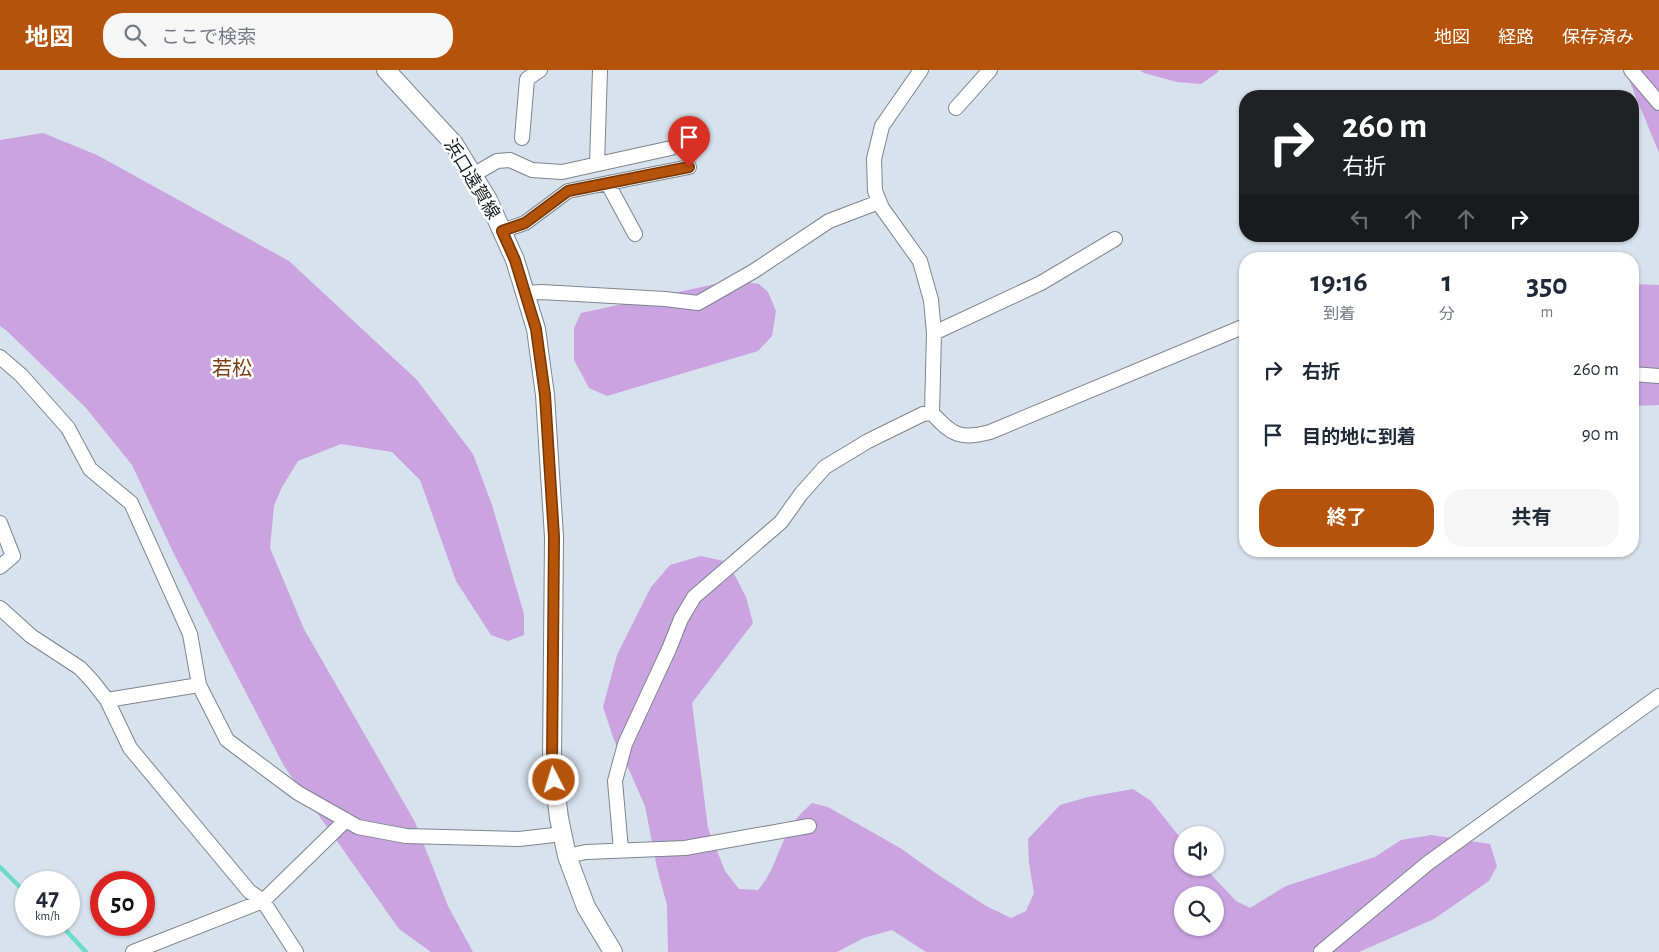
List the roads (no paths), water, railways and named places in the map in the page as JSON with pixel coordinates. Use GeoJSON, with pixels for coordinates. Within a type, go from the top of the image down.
{"type":"FeatureCollection","features":[{"type":"Feature","properties":{"kind":"main road","name":"浜口遠賀線"},"geometry":{"type":"LineString","coordinates":[[386,70],[454,144],[488,200],[515,260],[537,339],[545,395],[554,537],[552,761],[559,818],[567,856],[586,907],[613,952]]}},
{"type":"Feature","properties":{"kind":"street"},"geometry":{"type":"LineString","coordinates":[[522,138],[527,79],[540,70]]}},
{"type":"Feature","properties":{"kind":"street"},"geometry":{"type":"LineString","coordinates":[[597,164],[600,70]]}},
{"type":"Feature","properties":{"kind":"street"},"geometry":{"type":"LineString","coordinates":[[921,70],[882,126],[874,159],[875,190],[882,208],[920,261],[931,300],[934,333],[932,413],[942,425],[958,436],[976,436],[990,432],[1239,328]]}},
{"type":"Feature","properties":{"kind":"street"},"geometry":{"type":"LineString","coordinates":[[956,108],[990,70]]}},
{"type":"Feature","properties":{"kind":"street"},"geometry":{"type":"LineString","coordinates":[[1631,70],[1659,103]]}},
{"type":"Feature","properties":{"kind":"street"},"geometry":{"type":"LineString","coordinates":[[473,175],[497,160],[510,160],[532,170],[562,172],[670,148]]}},
{"type":"Feature","properties":{"kind":"street"},"geometry":{"type":"LineString","coordinates":[[502,231],[525,223],[568,191],[689,167]]}},
{"type":"Feature","properties":{"kind":"street"},"geometry":{"type":"LineString","coordinates":[[608,184],[635,234]]}},
{"type":"Feature","properties":{"kind":"street"},"geometry":{"type":"LineString","coordinates":[[525,293],[541,292],[665,299],[698,303],[754,271],[829,221],[880,202]]}},
{"type":"Feature","properties":{"kind":"street"},"geometry":{"type":"LineString","coordinates":[[934,333],[1041,283],[1116,239]]}},
{"type":"Feature","properties":{"kind":"street"},"geometry":{"type":"LineString","coordinates":[[3,364],[20,375],[68,428],[90,469],[131,503],[190,634],[199,685],[227,740],[298,793],[358,827],[406,836],[519,839],[563,834]]}},
{"type":"Feature","properties":{"kind":"street"},"geometry":{"type":"LineString","coordinates":[[1639,375],[1659,376]]}},
{"type":"Feature","properties":{"kind":"street"},"geometry":{"type":"LineString","coordinates":[[621,850],[615,781],[625,744],[681,619],[694,596],[781,522],[801,494],[825,467],[868,441],[923,414],[932,413]]}},
{"type":"Feature","properties":{"kind":"street"},"geometry":{"type":"LineString","coordinates":[[0,523],[14,556],[0,567]]}},
{"type":"Feature","properties":{"kind":"street"},"geometry":{"type":"LineString","coordinates":[[0,608],[32,636],[80,668],[94,682],[107,700],[130,748],[250,891],[263,901],[296,952]]}},
{"type":"Feature","properties":{"kind":"street"},"geometry":{"type":"LineString","coordinates":[[107,700],[199,685]]}},
{"type":"Feature","properties":{"kind":"street"},"geometry":{"type":"LineString","coordinates":[[1321,952],[1428,863],[1659,696]]}},
{"type":"Feature","properties":{"kind":"street"},"geometry":{"type":"LineString","coordinates":[[133,952],[263,901],[346,820]]}},
{"type":"Feature","properties":{"kind":"street"},"geometry":{"type":"LineString","coordinates":[[567,856],[586,852],[685,848],[809,826]]}},
{"type":"Feature","properties":{"kind":"waterway"},"geometry":{"type":"LineString","coordinates":[[0,867],[15,882]]}},
{"type":"Feature","properties":{"kind":"waterway"},"geometry":{"type":"LineString","coordinates":[[71,936],[86,952]]}},
{"type":"Feature","properties":{"kind":"district","name":"若松"},"geometry":{"type":"Point","coordinates":[232,368]}}]}
